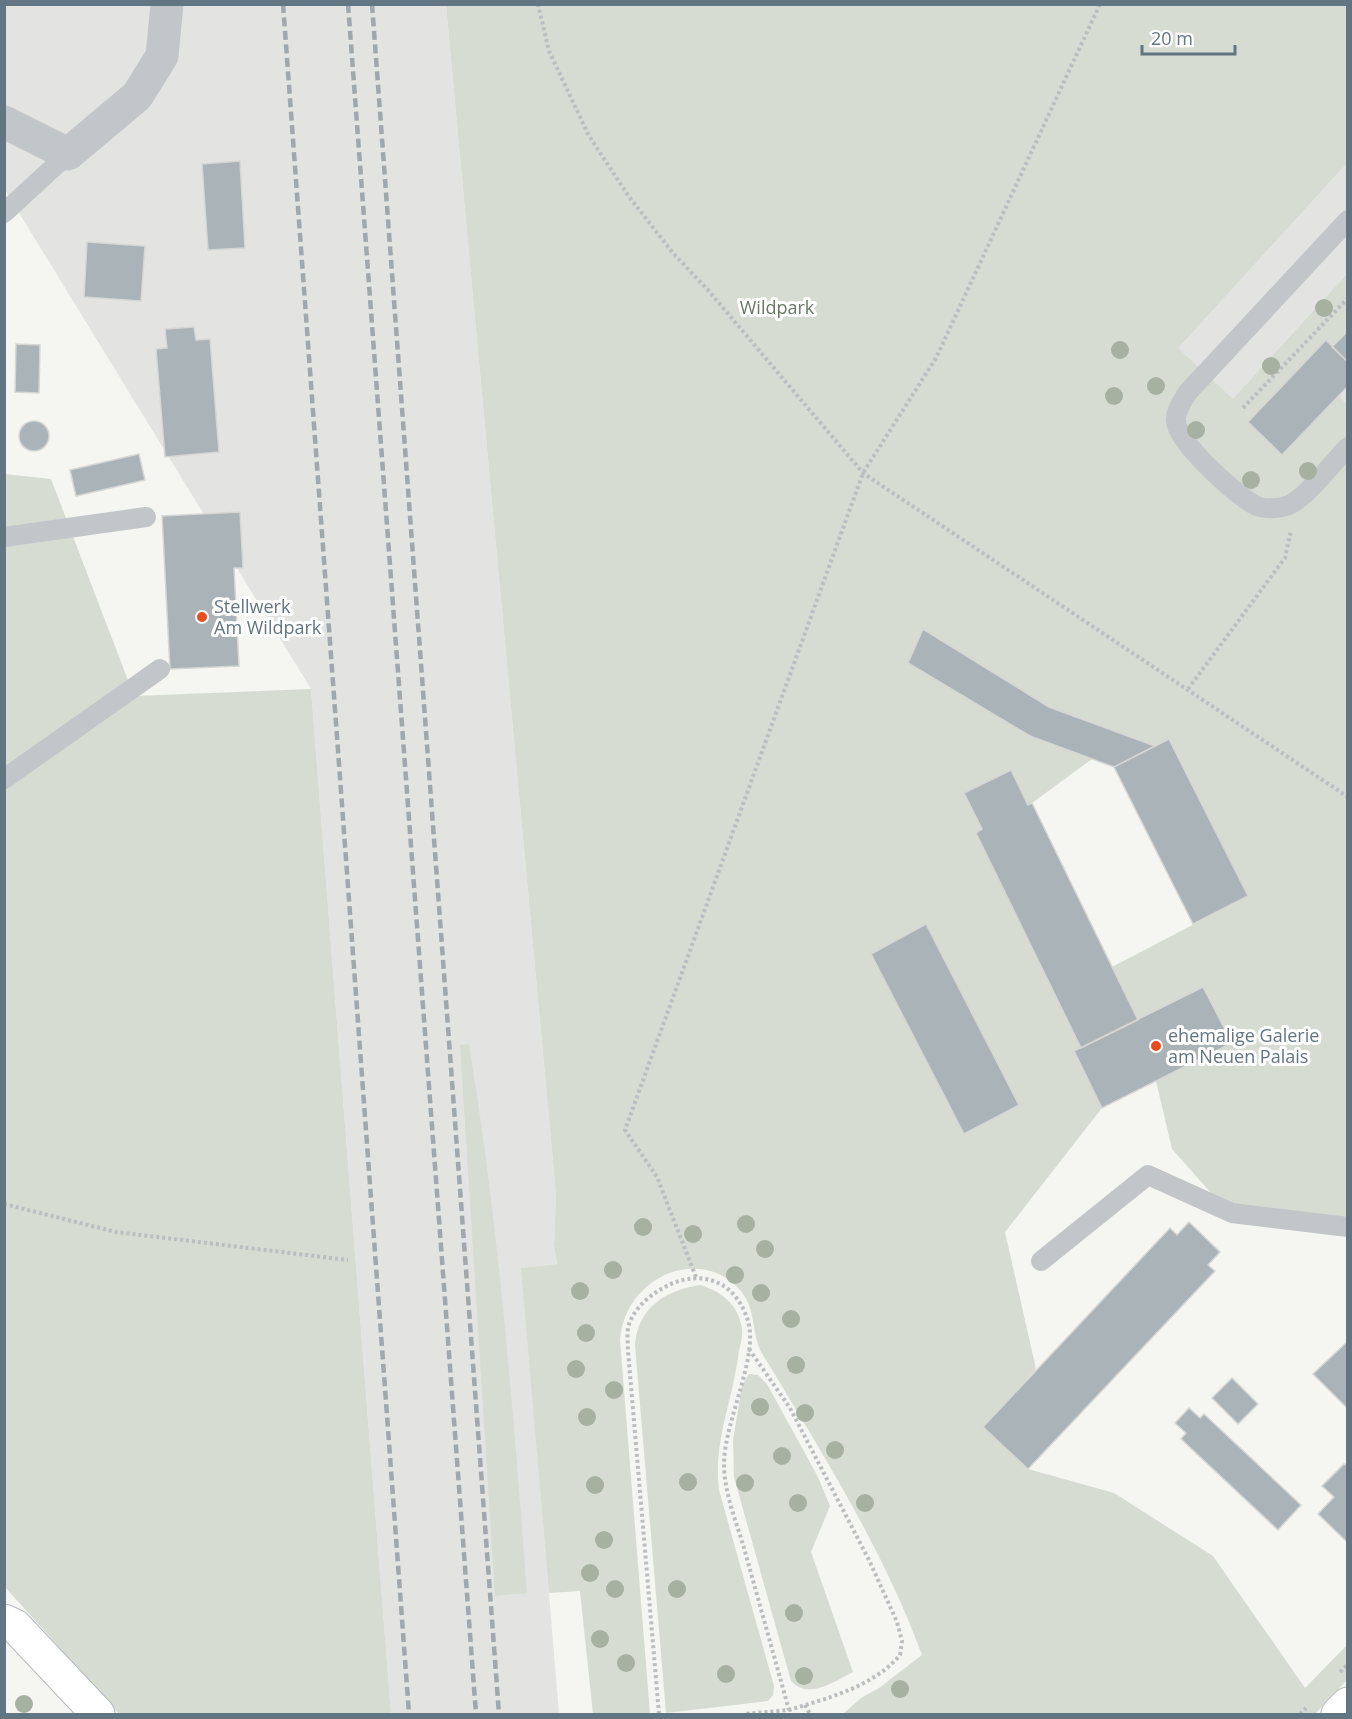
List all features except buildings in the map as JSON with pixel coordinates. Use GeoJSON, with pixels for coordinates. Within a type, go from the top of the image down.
{"type":"FeatureCollection","features":[{"type":"Feature","properties":{"kind":"street"},"geometry":{"type":"LineString","coordinates":[[4,122],[68,154],[137,96],[162,56],[167,4]]}},
{"type":"Feature","properties":{"kind":"street"},"geometry":{"type":"LineString","coordinates":[[4,1621],[15,1626],[98,1714]]}},
{"type":"Feature","properties":{"kind":"street"},"geometry":{"type":"LineString","coordinates":[[1338,1714],[1347,1704]]}},
{"type":"Feature","properties":{"kind":"lane"},"geometry":{"type":"LineString","coordinates":[[4,213],[68,154]]}},
{"type":"Feature","properties":{"kind":"lane"},"geometry":{"type":"LineString","coordinates":[[1347,220],[1188,392],[1180,405],[1175,421],[1182,437],[1197,453],[1254,505],[1280,508],[1297,500],[1347,447]]}},
{"type":"Feature","properties":{"kind":"lane"},"geometry":{"type":"LineString","coordinates":[[4,537],[146,517]]}},
{"type":"Feature","properties":{"kind":"lane"},"geometry":{"type":"LineString","coordinates":[[4,779],[160,669]]}},
{"type":"Feature","properties":{"kind":"lane"},"geometry":{"type":"LineString","coordinates":[[1041,1261],[1148,1175],[1232,1214],[1259,1215],[1347,1227]]}},
{"type":"Feature","properties":{"kind":"path"},"geometry":{"type":"LineString","coordinates":[[538,4],[549,51],[589,136],[630,198],[674,253],[863,473],[1347,797]]}},
{"type":"Feature","properties":{"kind":"path"},"geometry":{"type":"LineString","coordinates":[[696,1277],[657,1177],[625,1130],[863,473],[936,358],[1100,4]]}},
{"type":"Feature","properties":{"kind":"path"},"geometry":{"type":"LineString","coordinates":[[1243,408],[1347,298]]}},
{"type":"Feature","properties":{"kind":"path"},"geometry":{"type":"LineString","coordinates":[[1188,689],[1285,558],[1297,500]]}},
{"type":"Feature","properties":{"kind":"path"},"geometry":{"type":"LineString","coordinates":[[4,1204],[116,1232],[348,1260]]}},
{"type":"Feature","properties":{"kind":"path"},"geometry":{"type":"LineString","coordinates":[[659,1714],[628,1351],[628,1328],[634,1314],[646,1299],[674,1281],[696,1277],[708,1278],[736,1296],[749,1324],[749,1348],[725,1444],[726,1484],[789,1710]]}},
{"type":"Feature","properties":{"kind":"path"},"geometry":{"type":"LineString","coordinates":[[744,1714],[789,1710],[843,1694],[878,1674],[900,1654],[902,1641],[897,1622],[869,1560],[789,1408],[749,1348]]}},
{"type":"Feature","properties":{"kind":"path"},"geometry":{"type":"LineString","coordinates":[[804,1705],[810,1714]]}},
{"type":"Feature","properties":{"kind":"shaded area"},"geometry":{"type":"Polygon","coordinates":[[[5,5],[446,5],[556,1194],[554,1245],[557,1264],[522,1268],[559,1714],[391,1714],[311,689],[5,190],[5,5]]]}},
{"type":"Feature","properties":{"kind":"shaded area"},"geometry":{"type":"Polygon","coordinates":[[[1347,45],[1347,493],[1294,544],[1137,311],[1347,45]]]}},
{"type":"Feature","properties":{"kind":"green space","name":"Wildpark"},"geometry":{"type":"Polygon","coordinates":[[[446,5],[1347,5],[1347,163],[1178,348],[1233,399],[1347,274],[1347,331],[1332,347],[1325,341],[1248,422],[1282,455],[1339,396],[1347,405],[1347,1227],[1259,1215],[1212,1194],[1172,1149],[1156,1081],[1231,1043],[1203,987],[1138,1020],[1112,967],[1248,896],[1169,739],[1155,746],[1049,707],[909,663],[1030,736],[1092,759],[1032,803],[976,833],[1081,1048],[1074,1052],[1102,1108],[1005,1232],[1036,1369],[983,1427],[1028,1469],[1114,1493],[1213,1556],[1305,1688],[1347,1645],[1347,1680],[1315,1714],[843,1714],[861,1698],[879,1688],[922,1655],[889,1577],[850,1501],[759,1347],[749,1304],[738,1288],[721,1275],[701,1269],[690,1269],[669,1273],[643,1290],[627,1312],[620,1340],[650,1714],[593,1714],[580,1591],[549,1593],[521,1268],[557,1264],[554,1245],[556,1194],[446,5]]]}},
{"type":"Feature","properties":{"kind":"green space"},"geometry":{"type":"Polygon","coordinates":[[[4,474],[51,479],[134,696],[311,689],[391,1714],[119,1714],[5,1587],[4,474]]]}},
{"type":"Feature","properties":{"kind":"green space"},"geometry":{"type":"Polygon","coordinates":[[[469,1044],[497,1249],[527,1593],[495,1596],[460,1045],[469,1044]]]}},
{"type":"Feature","properties":{"kind":"green space"},"geometry":{"type":"Polygon","coordinates":[[[700,1285],[728,1300],[737,1313],[742,1329],[721,1439],[719,1490],[774,1686],[773,1695],[768,1701],[666,1713],[635,1345],[641,1321],[655,1303],[675,1292],[700,1285]]]}},
{"type":"Feature","properties":{"kind":"green space"},"geometry":{"type":"Polygon","coordinates":[[[749,1374],[758,1375],[767,1384],[818,1477],[830,1506],[811,1552],[853,1672],[813,1689],[805,1689],[791,1681],[734,1477],[733,1440],[742,1386],[749,1374]]]}},
{"type":"Feature","properties":{"kind":"railway"},"geometry":{"type":"LineString","coordinates":[[283,4],[409,1714]]}},
{"type":"Feature","properties":{"kind":"railway"},"geometry":{"type":"LineString","coordinates":[[348,4],[476,1714]]}},
{"type":"Feature","properties":{"kind":"railway"},"geometry":{"type":"LineString","coordinates":[[372,4],[499,1714]]}},
{"type":"Feature","properties":{"kind":"place","name":"Stellwerk Am Wildpark"},"geometry":{"type":"Point","coordinates":[202,617]}},
{"type":"Feature","properties":{"kind":"place","name":"ehemalige Galerie am Neuen Palais"},"geometry":{"type":"Point","coordinates":[1156,1046]}}]}
